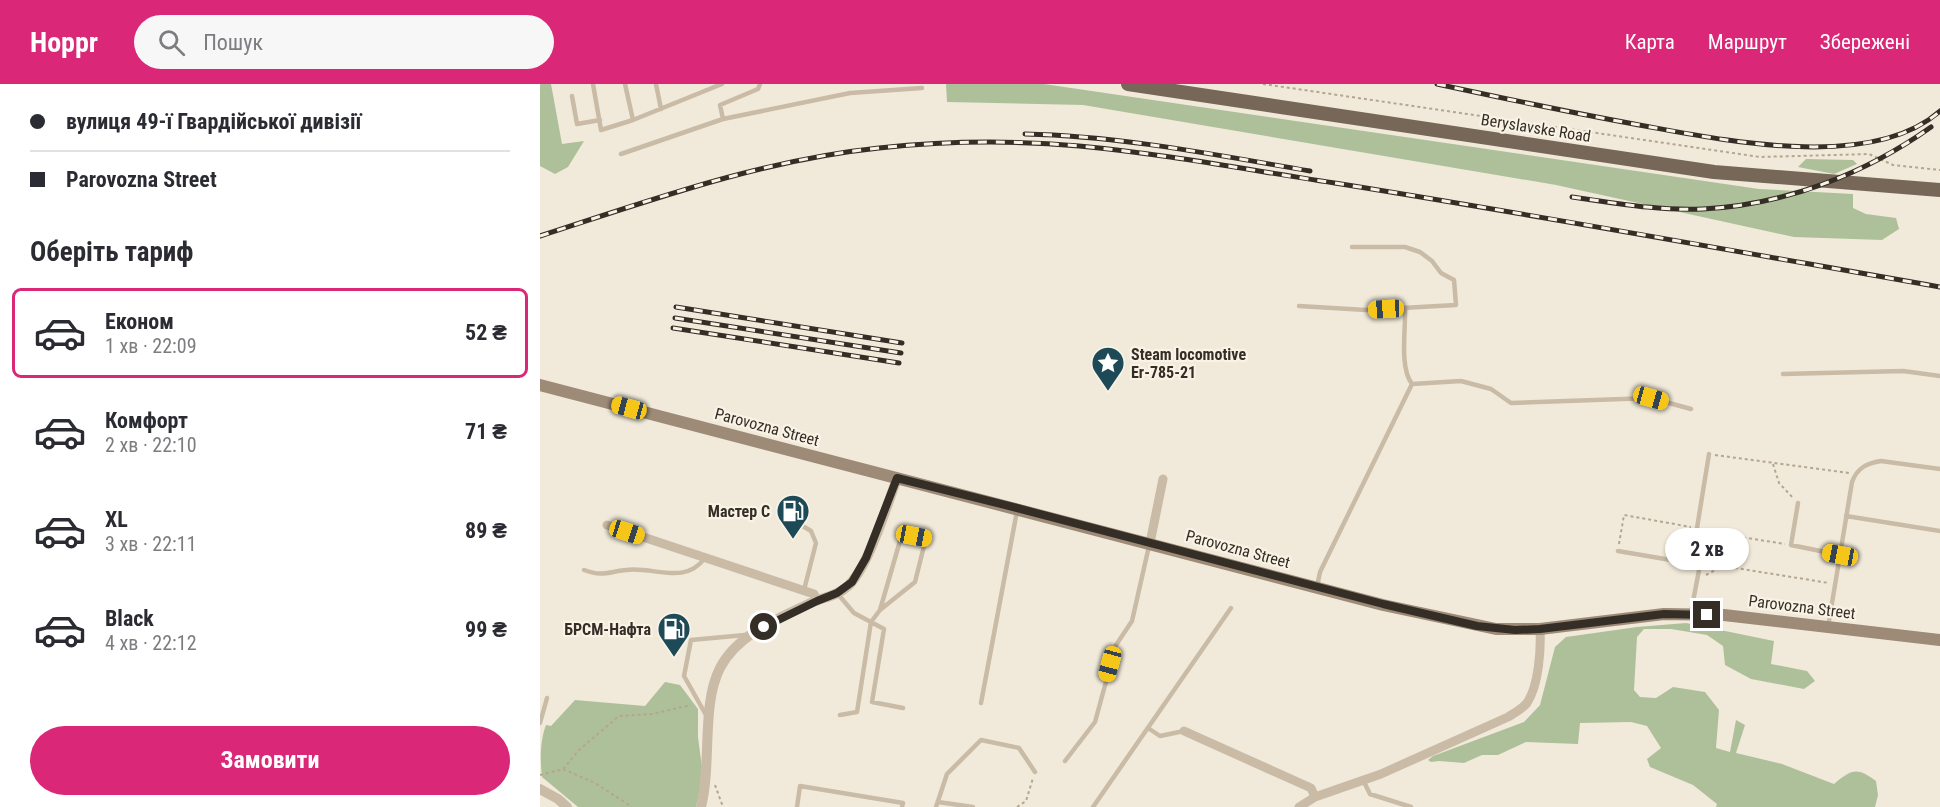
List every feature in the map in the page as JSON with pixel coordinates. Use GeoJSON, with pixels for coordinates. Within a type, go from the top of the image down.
{"type":"FeatureCollection","features":[{"type":"Feature","properties":{"kind":"main road","name":"Beryslavske Road"},"geometry":{"type":"LineString","coordinates":[[1128,84],[1160,86],[1713,172],[1940,190]]}},
{"type":"Feature","properties":{"kind":"main road","name":"Parovozna Street"},"geometry":{"type":"LineString","coordinates":[[540,385],[1317,587],[1477,626],[1515,630],[1540,629],[1664,614],[1724,615],[1940,640]]}},
{"type":"Feature","properties":{"kind":"street"},"geometry":{"type":"LineString","coordinates":[[701,807],[707,781],[709,720],[713,689],[721,666],[735,646],[751,634],[837,593],[852,582],[866,558],[897,478]]}},
{"type":"Feature","properties":{"kind":"street"},"geometry":{"type":"LineString","coordinates":[[1150,543],[1163,479]]}},
{"type":"Feature","properties":{"kind":"street"},"geometry":{"type":"LineString","coordinates":[[607,525],[804,590],[814,594],[817,601]]}},
{"type":"Feature","properties":{"kind":"street"},"geometry":{"type":"LineString","coordinates":[[1299,807],[1315,797],[1363,780],[1518,711],[1527,703],[1533,690],[1541,646],[1540,629]]}},
{"type":"Feature","properties":{"kind":"street"},"geometry":{"type":"LineString","coordinates":[[1184,731],[1311,788],[1315,797]]}},
{"type":"Feature","properties":{"kind":"street"},"geometry":{"type":"LineString","coordinates":[[540,789],[567,807]]}},
{"type":"Feature","properties":{"kind":"lane"},"geometry":{"type":"LineString","coordinates":[[593,84],[601,130],[633,120],[722,84]]}},
{"type":"Feature","properties":{"kind":"lane"},"geometry":{"type":"LineString","coordinates":[[625,84],[633,120]]}},
{"type":"Feature","properties":{"kind":"lane"},"geometry":{"type":"LineString","coordinates":[[656,84],[661,109]]}},
{"type":"Feature","properties":{"kind":"lane"},"geometry":{"type":"LineString","coordinates":[[723,118],[720,105],[758,88],[760,84]]}},
{"type":"Feature","properties":{"kind":"lane"},"geometry":{"type":"LineString","coordinates":[[621,154],[723,118],[850,93],[922,88]]}},
{"type":"Feature","properties":{"kind":"lane"},"geometry":{"type":"LineString","coordinates":[[572,96],[577,124],[600,120]]}},
{"type":"Feature","properties":{"kind":"lane"},"geometry":{"type":"LineString","coordinates":[[1299,306],[1366,310],[1456,305],[1454,280],[1441,273],[1432,261],[1420,252],[1405,247],[1352,247]]}},
{"type":"Feature","properties":{"kind":"lane"},"geometry":{"type":"LineString","coordinates":[[1405,308],[1405,355],[1408,379],[1412,384]]}},
{"type":"Feature","properties":{"kind":"lane"},"geometry":{"type":"LineString","coordinates":[[1783,374],[1903,371],[1940,376]]}},
{"type":"Feature","properties":{"kind":"lane"},"geometry":{"type":"LineString","coordinates":[[1412,384],[1461,381],[1491,389],[1511,403],[1651,398],[1690,409]]}},
{"type":"Feature","properties":{"kind":"lane"},"geometry":{"type":"LineString","coordinates":[[1317,587],[1320,572],[1412,384]]}},
{"type":"Feature","properties":{"kind":"lane"},"geometry":{"type":"LineString","coordinates":[[1690,615],[1704,543],[1696,528],[1709,454]]}},
{"type":"Feature","properties":{"kind":"lane"},"geometry":{"type":"LineString","coordinates":[[1828,627],[1855,474],[1867,465],[1881,461],[1940,469]]}},
{"type":"Feature","properties":{"kind":"lane"},"geometry":{"type":"LineString","coordinates":[[1798,503],[1791,545],[1840,555]]}},
{"type":"Feature","properties":{"kind":"lane"},"geometry":{"type":"LineString","coordinates":[[981,703],[1017,508]]}},
{"type":"Feature","properties":{"kind":"lane"},"geometry":{"type":"LineString","coordinates":[[786,516],[810,531],[816,543],[804,590]]}},
{"type":"Feature","properties":{"kind":"lane"},"geometry":{"type":"LineString","coordinates":[[1846,516],[1940,531]]}},
{"type":"Feature","properties":{"kind":"lane"},"geometry":{"type":"LineString","coordinates":[[840,715],[857,712],[871,622],[880,610],[915,582],[926,538],[902,534],[880,610]]}},
{"type":"Feature","properties":{"kind":"lane"},"geometry":{"type":"LineString","coordinates":[[1065,760],[1095,722],[1116,645],[1132,621],[1150,543]]}},
{"type":"Feature","properties":{"kind":"lane"},"geometry":{"type":"LineString","coordinates":[[1618,551],[1700,565]]}},
{"type":"Feature","properties":{"kind":"lane"},"geometry":{"type":"LineString","coordinates":[[584,570],[599,575],[627,569],[674,574],[699,567],[705,558]]}},
{"type":"Feature","properties":{"kind":"lane"},"geometry":{"type":"LineString","coordinates":[[837,593],[854,613],[884,629],[872,702],[903,708]]}},
{"type":"Feature","properties":{"kind":"lane"},"geometry":{"type":"LineString","coordinates":[[1093,807],[1231,608]]}},
{"type":"Feature","properties":{"kind":"lane"},"geometry":{"type":"LineString","coordinates":[[709,720],[684,676],[691,640],[751,634]]}},
{"type":"Feature","properties":{"kind":"lane"},"geometry":{"type":"LineString","coordinates":[[540,723],[547,698]]}},
{"type":"Feature","properties":{"kind":"lane"},"geometry":{"type":"LineString","coordinates":[[1148,729],[1160,736],[1184,731]]}},
{"type":"Feature","properties":{"kind":"lane"},"geometry":{"type":"LineString","coordinates":[[973,807],[937,805],[947,774],[981,740],[1019,748],[1035,772]]}},
{"type":"Feature","properties":{"kind":"lane"},"geometry":{"type":"LineString","coordinates":[[1363,780],[1370,794],[1411,807]]}},
{"type":"Feature","properties":{"kind":"lane"},"geometry":{"type":"LineString","coordinates":[[796,807],[800,786],[903,803],[902,807]]}},
{"type":"Feature","properties":{"kind":"path"},"geometry":{"type":"LineString","coordinates":[[1263,84],[1760,157],[1869,154],[1893,165],[1940,170]]}},
{"type":"Feature","properties":{"kind":"path"},"geometry":{"type":"LineString","coordinates":[[1709,454],[1855,474]]}},
{"type":"Feature","properties":{"kind":"path"},"geometry":{"type":"LineString","coordinates":[[1773,463],[1779,483],[1798,503]]}},
{"type":"Feature","properties":{"kind":"path"},"geometry":{"type":"LineString","coordinates":[[1618,551],[1624,515],[1696,528]]}},
{"type":"Feature","properties":{"kind":"path"},"geometry":{"type":"LineString","coordinates":[[1723,566],[1728,535],[1791,545]]}},
{"type":"Feature","properties":{"kind":"path"},"geometry":{"type":"LineString","coordinates":[[1698,575],[1707,575],[1723,566],[1781,573],[1835,584]]}},
{"type":"Feature","properties":{"kind":"path"},"geometry":{"type":"LineString","coordinates":[[540,775],[563,769],[579,750],[619,716],[652,714],[700,703]]}},
{"type":"Feature","properties":{"kind":"path"},"geometry":{"type":"LineString","coordinates":[[563,769],[595,783],[632,807]]}},
{"type":"Feature","properties":{"kind":"path"},"geometry":{"type":"LineString","coordinates":[[1017,807],[1026,801],[1035,772]]}},
{"type":"Feature","properties":{"kind":"path"},"geometry":{"type":"LineString","coordinates":[[707,781],[716,785],[723,807]]}},
{"type":"Feature","properties":{"kind":"green space"},"geometry":{"type":"Polygon","coordinates":[[[540,84],[551,84],[562,144],[584,141],[568,167],[555,174],[540,166],[540,84]]]}},
{"type":"Feature","properties":{"kind":"green space"},"geometry":{"type":"Polygon","coordinates":[[[946,84],[1044,84],[1759,189],[1853,194],[1853,208],[1866,214],[1896,218],[1899,229],[1882,240],[1794,237],[1556,185],[1083,105],[947,102],[946,84]]]}},
{"type":"Feature","properties":{"kind":"green space"},"geometry":{"type":"Polygon","coordinates":[[[1806,159],[1853,160],[1857,164],[1834,174],[1798,167],[1806,159]]]}},
{"type":"Feature","properties":{"kind":"green space"},"geometry":{"type":"Polygon","coordinates":[[[1686,623],[1774,641],[1771,664],[1807,671],[1815,681],[1804,689],[1751,679],[1725,665],[1723,646],[1707,635],[1671,629],[1644,629],[1637,637],[1634,690],[1640,697],[1656,698],[1673,687],[1705,692],[1719,710],[1716,748],[1730,752],[1736,720],[1745,725],[1736,753],[1782,764],[1834,784],[1850,773],[1864,773],[1876,781],[1878,795],[1875,807],[1716,807],[1717,804],[1693,785],[1650,767],[1647,759],[1661,748],[1647,726],[1631,722],[1580,723],[1578,744],[1526,742],[1498,755],[1482,755],[1464,763],[1428,760],[1433,756],[1524,722],[1540,705],[1555,647],[1566,637],[1686,623]]]}},
{"type":"Feature","properties":{"kind":"green space"},"geometry":{"type":"Polygon","coordinates":[[[665,682],[680,685],[698,709],[698,737],[703,775],[696,807],[578,807],[542,777],[541,751],[546,725],[551,726],[575,700],[645,706],[665,682]]]}},
{"type":"Feature","properties":{"kind":"railway"},"geometry":{"type":"LineString","coordinates":[[1437,84],[1560,110],[1707,137],[1792,146],[1835,146],[1874,141],[1910,130],[1940,111]]}},
{"type":"Feature","properties":{"kind":"railway"},"geometry":{"type":"LineString","coordinates":[[1572,197],[1670,209],[1703,209],[1764,201],[1794,194],[1851,173],[1906,144],[1931,127]]}},
{"type":"Feature","properties":{"kind":"railway"},"geometry":{"type":"LineString","coordinates":[[1025,134],[1133,142],[1310,171]]}},
{"type":"Feature","properties":{"kind":"railway"},"geometry":{"type":"LineString","coordinates":[[540,236],[707,183],[792,162],[879,148],[979,142],[1029,143],[1112,149],[1210,163],[1940,287]]}},
{"type":"Feature","properties":{"kind":"railway"},"geometry":{"type":"LineString","coordinates":[[676,307],[902,343]]}},
{"type":"Feature","properties":{"kind":"railway"},"geometry":{"type":"LineString","coordinates":[[675,318],[901,353]]}},
{"type":"Feature","properties":{"kind":"railway"},"geometry":{"type":"LineString","coordinates":[[673,328],[899,363]]}},
{"type":"Feature","properties":{"kind":"place","name":"Steam locomotive Er-785-21"},"geometry":{"type":"Point","coordinates":[1108,392]}},
{"type":"Feature","properties":{"kind":"place","name":"Мастер С"},"geometry":{"type":"Point","coordinates":[793,540]}},
{"type":"Feature","properties":{"kind":"place","name":"БРСМ-Нафта"},"geometry":{"type":"Point","coordinates":[674,658]}},
{"type":"Feature","properties":{"kind":"route"},"geometry":{"type":"LineString","coordinates":[[764,627],[837,593],[852,582],[866,558],[897,478],[1383,604],[1477,626],[1515,630],[1540,629],[1664,614],[1707,615]]}}]}
